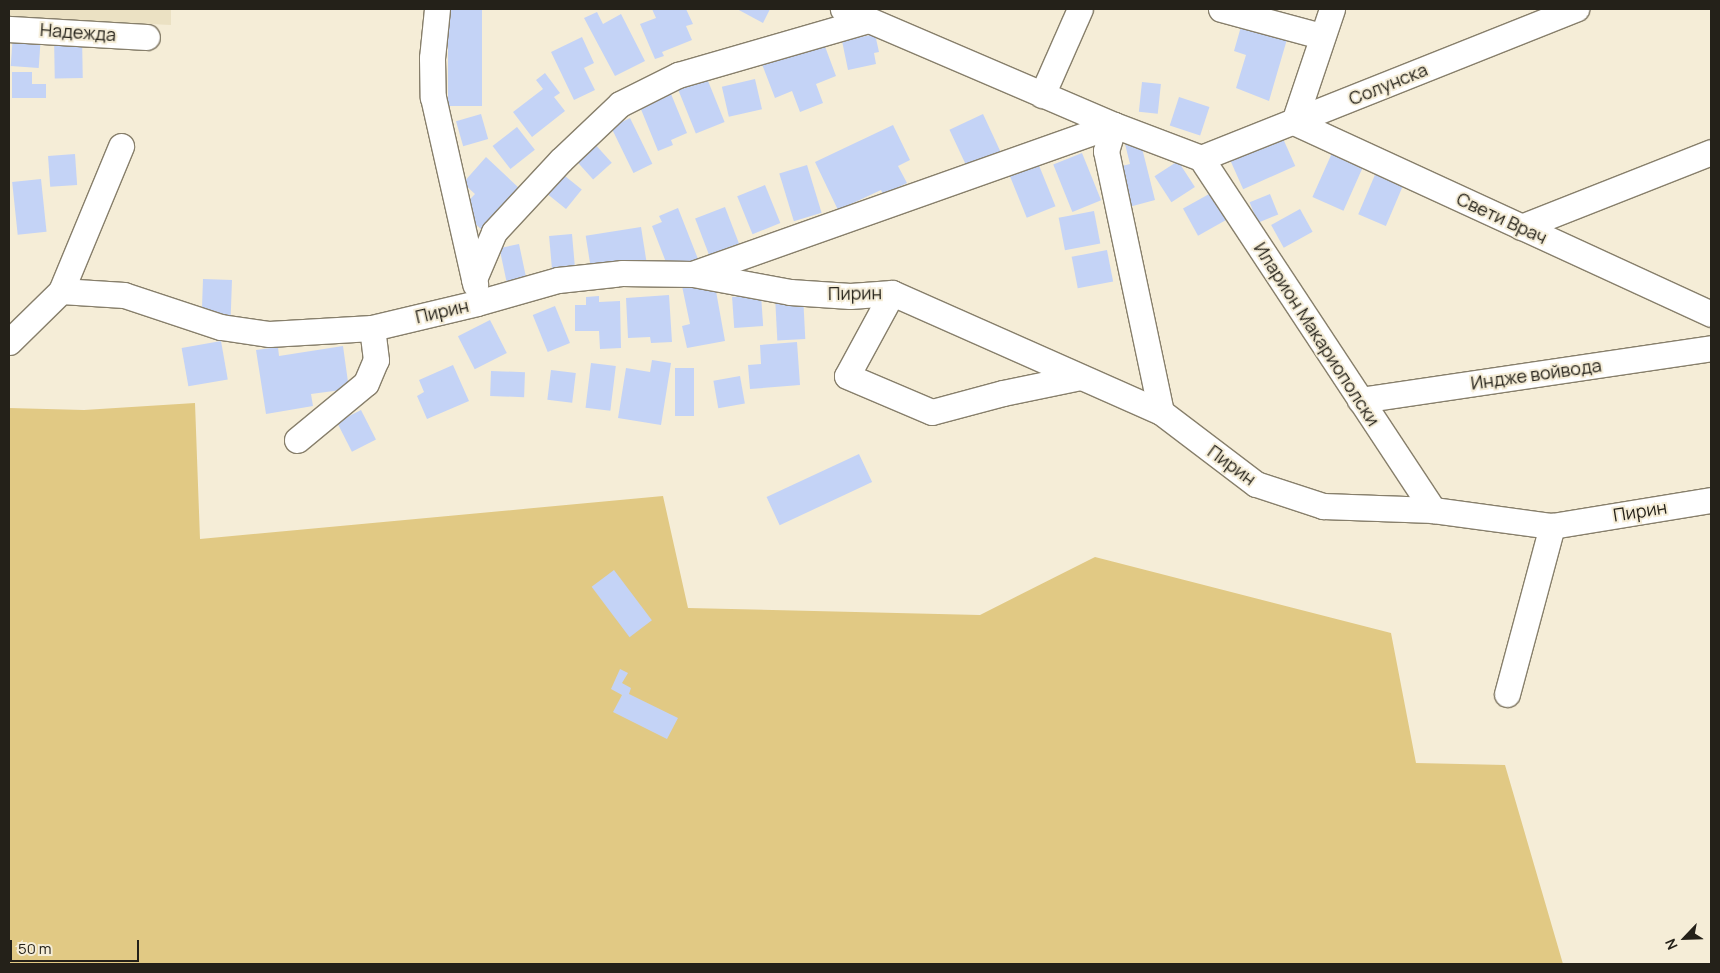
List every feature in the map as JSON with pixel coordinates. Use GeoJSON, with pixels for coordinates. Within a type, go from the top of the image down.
{"type":"FeatureCollection","features":[{"type":"Feature","properties":{"kind":"street"},"geometry":{"type":"LineString","coordinates":[[437,9],[432,58],[433,97],[476,291]]}},
{"type":"Feature","properties":{"kind":"street"},"geometry":{"type":"LineString","coordinates":[[843,9],[871,14],[1042,95],[1201,158]]}},
{"type":"Feature","properties":{"kind":"street"},"geometry":{"type":"LineString","coordinates":[[1042,95],[1080,9]]}},
{"type":"Feature","properties":{"kind":"street"},"geometry":{"type":"LineString","coordinates":[[1221,9],[1321,36]]}},
{"type":"Feature","properties":{"kind":"street"},"geometry":{"type":"LineString","coordinates":[[1294,122],[1321,36],[1332,9]]}},
{"type":"Feature","properties":{"kind":"street","name":"Солунска"},"geometry":{"type":"LineString","coordinates":[[1201,158],[1576,9]]}},
{"type":"Feature","properties":{"kind":"street"},"geometry":{"type":"LineString","coordinates":[[476,291],[494,232],[561,160],[620,104],[678,75],[871,14]]}},
{"type":"Feature","properties":{"kind":"street","name":"Надежда"},"geometry":{"type":"LineString","coordinates":[[9,29],[147,37]]}},
{"type":"Feature","properties":{"kind":"street","name":"Свети Врач"},"geometry":{"type":"LineString","coordinates":[[1294,122],[1711,314]]}},
{"type":"Feature","properties":{"kind":"street"},"geometry":{"type":"LineString","coordinates":[[693,274],[1114,125]]}},
{"type":"Feature","properties":{"kind":"street"},"geometry":{"type":"LineString","coordinates":[[1114,125],[1106,151],[1161,412]]}},
{"type":"Feature","properties":{"kind":"street"},"geometry":{"type":"LineString","coordinates":[[9,342],[61,291],[121,146]]}},
{"type":"Feature","properties":{"kind":"street"},"geometry":{"type":"LineString","coordinates":[[1521,227],[1711,152]]}},
{"type":"Feature","properties":{"kind":"street","name":"Иларион Макариополски"},"geometry":{"type":"LineString","coordinates":[[1201,158],[1433,510]]}},
{"type":"Feature","properties":{"kind":"street","name":"Пирин"},"geometry":{"type":"LineString","coordinates":[[61,291],[124,295],[220,327],[270,334],[372,328],[476,291],[622,273],[693,274],[790,292],[850,296],[892,293],[1161,412],[1256,484],[1323,506],[1433,510],[1552,526],[1711,500]]}},
{"type":"Feature","properties":{"kind":"street"},"geometry":{"type":"LineString","coordinates":[[892,293],[847,376],[932,412],[1080,377]]}},
{"type":"Feature","properties":{"kind":"street"},"geometry":{"type":"LineString","coordinates":[[297,440],[366,383],[376,360],[372,328]]}},
{"type":"Feature","properties":{"kind":"street","name":"Индже войвода"},"geometry":{"type":"LineString","coordinates":[[1360,400],[1711,348]]}},
{"type":"Feature","properties":{"kind":"street"},"geometry":{"type":"LineString","coordinates":[[1507,694],[1552,526]]}},
{"type":"Feature","properties":{"kind":"shaded area"},"geometry":{"type":"Polygon","coordinates":[[[9,9],[171,9],[171,25],[9,17],[9,9]]]}},
{"type":"Feature","properties":{"kind":"shaded area"},"geometry":{"type":"Polygon","coordinates":[[[195,403],[200,539],[663,496],[688,608],[980,615],[1095,557],[1391,633],[1416,763],[1505,765],[1563,964],[9,964],[9,408],[84,410],[195,403]]]}},
{"type":"Feature","properties":{"kind":"building"},"geometry":{"type":"Polygon","coordinates":[[[448,9],[482,9],[482,106],[448,106],[448,9]]]}},
{"type":"Feature","properties":{"kind":"building"},"geometry":{"type":"Polygon","coordinates":[[[652,9],[686,9],[693,24],[686,26],[692,40],[662,52],[664,56],[655,59],[640,24],[656,18],[652,9]]]}},
{"type":"Feature","properties":{"kind":"building"},"geometry":{"type":"Polygon","coordinates":[[[737,9],[770,9],[763,23],[737,9]]]}},
{"type":"Feature","properties":{"kind":"building"},"geometry":{"type":"Polygon","coordinates":[[[597,12],[603,24],[621,14],[645,61],[615,76],[584,18],[597,12]]]}},
{"type":"Feature","properties":{"kind":"building"},"geometry":{"type":"Polygon","coordinates":[[[1244,16],[1290,29],[1269,101],[1236,88],[1246,55],[1234,51],[1244,16]]]}},
{"type":"Feature","properties":{"kind":"building"},"geometry":{"type":"Polygon","coordinates":[[[13,34],[41,36],[39,68],[11,66],[13,34]]]}},
{"type":"Feature","properties":{"kind":"building"},"geometry":{"type":"Polygon","coordinates":[[[875,34],[879,52],[874,53],[876,64],[848,70],[842,41],[875,34]]]}},
{"type":"Feature","properties":{"kind":"building"},"geometry":{"type":"Polygon","coordinates":[[[54,35],[82,35],[83,78],[55,78],[54,35]]]}},
{"type":"Feature","properties":{"kind":"building"},"geometry":{"type":"Polygon","coordinates":[[[582,37],[594,63],[584,68],[595,90],[574,100],[551,52],[582,37]]]}},
{"type":"Feature","properties":{"kind":"building"},"geometry":{"type":"Polygon","coordinates":[[[823,41],[836,76],[816,84],[823,103],[800,112],[792,91],[775,98],[760,59],[823,41]]]}},
{"type":"Feature","properties":{"kind":"building"},"geometry":{"type":"Polygon","coordinates":[[[704,71],[725,122],[696,134],[675,83],[704,71]]]}},
{"type":"Feature","properties":{"kind":"building"},"geometry":{"type":"Polygon","coordinates":[[[12,72],[32,72],[32,84],[46,84],[46,98],[12,98],[12,72]]]}},
{"type":"Feature","properties":{"kind":"building"},"geometry":{"type":"Polygon","coordinates":[[[545,73],[560,93],[554,97],[565,111],[532,137],[513,112],[543,89],[536,80],[545,73]]]}},
{"type":"Feature","properties":{"kind":"building"},"geometry":{"type":"Polygon","coordinates":[[[755,79],[762,109],[729,117],[722,87],[755,79]]]}},
{"type":"Feature","properties":{"kind":"building"},"geometry":{"type":"Polygon","coordinates":[[[1142,82],[1161,84],[1158,114],[1139,112],[1142,82]]]}},
{"type":"Feature","properties":{"kind":"building"},"geometry":{"type":"Polygon","coordinates":[[[669,89],[687,133],[671,140],[673,145],[658,151],[638,102],[669,89]]]}},
{"type":"Feature","properties":{"kind":"building"},"geometry":{"type":"Polygon","coordinates":[[[1179,97],[1209,107],[1200,135],[1170,126],[1179,97]]]}},
{"type":"Feature","properties":{"kind":"building"},"geometry":{"type":"Polygon","coordinates":[[[481,114],[488,139],[463,146],[456,121],[481,114]]]}},
{"type":"Feature","properties":{"kind":"building"},"geometry":{"type":"Polygon","coordinates":[[[983,114],[1000,151],[967,167],[949,130],[983,114]]]}},
{"type":"Feature","properties":{"kind":"building"},"geometry":{"type":"Polygon","coordinates":[[[630,118],[652,164],[633,173],[611,127],[630,118]]]}},
{"type":"Feature","properties":{"kind":"building"},"geometry":{"type":"Polygon","coordinates":[[[893,125],[910,160],[898,166],[907,183],[883,195],[881,190],[838,210],[815,162],[893,125]]]}},
{"type":"Feature","properties":{"kind":"building"},"geometry":{"type":"Polygon","coordinates":[[[517,127],[535,150],[510,169],[493,146],[517,127]]]}},
{"type":"Feature","properties":{"kind":"building"},"geometry":{"type":"Polygon","coordinates":[[[1281,134],[1295,166],[1243,189],[1229,157],[1281,134]]]}},
{"type":"Feature","properties":{"kind":"building"},"geometry":{"type":"Polygon","coordinates":[[[1140,140],[1155,200],[1129,207],[1118,167],[1130,164],[1125,144],[1140,140]]]}},
{"type":"Feature","properties":{"kind":"building"},"geometry":{"type":"Polygon","coordinates":[[[593,142],[612,163],[593,180],[574,159],[593,142]]]}},
{"type":"Feature","properties":{"kind":"building"},"geometry":{"type":"Polygon","coordinates":[[[1336,144],[1367,158],[1343,211],[1312,197],[1336,144]]]}},
{"type":"Feature","properties":{"kind":"building"},"geometry":{"type":"Polygon","coordinates":[[[1082,153],[1101,200],[1072,212],[1053,165],[1082,153]]]}},
{"type":"Feature","properties":{"kind":"building"},"geometry":{"type":"Polygon","coordinates":[[[75,154],[77,185],[50,187],[48,156],[75,154]]]}},
{"type":"Feature","properties":{"kind":"building"},"geometry":{"type":"Polygon","coordinates":[[[486,157],[519,188],[481,229],[460,210],[475,194],[463,183],[486,157]]]}},
{"type":"Feature","properties":{"kind":"building"},"geometry":{"type":"Polygon","coordinates":[[[1036,158],[1055,206],[1027,218],[1007,170],[1036,158]]]}},
{"type":"Feature","properties":{"kind":"building"},"geometry":{"type":"Polygon","coordinates":[[[1178,161],[1195,187],[1171,202],[1155,176],[1178,161]]]}},
{"type":"Feature","properties":{"kind":"building"},"geometry":{"type":"Polygon","coordinates":[[[807,165],[822,213],[794,221],[779,173],[807,165]]]}},
{"type":"Feature","properties":{"kind":"building"},"geometry":{"type":"Polygon","coordinates":[[[1377,170],[1405,182],[1386,226],[1358,214],[1377,170]]]}},
{"type":"Feature","properties":{"kind":"building"},"geometry":{"type":"Polygon","coordinates":[[[560,172],[582,190],[566,209],[544,191],[560,172]]]}},
{"type":"Feature","properties":{"kind":"building"},"geometry":{"type":"Polygon","coordinates":[[[41,179],[47,232],[18,235],[12,182],[41,179]]]}},
{"type":"Feature","properties":{"kind":"building"},"geometry":{"type":"Polygon","coordinates":[[[765,185],[780,223],[753,234],[737,196],[765,185]]]}},
{"type":"Feature","properties":{"kind":"building"},"geometry":{"type":"Polygon","coordinates":[[[1211,193],[1226,220],[1198,236],[1183,209],[1211,193]]]}},
{"type":"Feature","properties":{"kind":"building"},"geometry":{"type":"Polygon","coordinates":[[[1270,194],[1278,214],[1258,223],[1250,202],[1270,194]]]}},
{"type":"Feature","properties":{"kind":"building"},"geometry":{"type":"Polygon","coordinates":[[[725,207],[739,243],[709,255],[695,218],[725,207]]]}},
{"type":"Feature","properties":{"kind":"building"},"geometry":{"type":"Polygon","coordinates":[[[678,208],[698,259],[669,270],[652,226],[662,222],[659,216],[678,208]]]}},
{"type":"Feature","properties":{"kind":"building"},"geometry":{"type":"Polygon","coordinates":[[[1300,209],[1313,232],[1284,248],[1271,225],[1300,209]]]}},
{"type":"Feature","properties":{"kind":"building"},"geometry":{"type":"Polygon","coordinates":[[[1094,211],[1100,243],[1065,250],[1059,218],[1094,211]]]}},
{"type":"Feature","properties":{"kind":"building"},"geometry":{"type":"Polygon","coordinates":[[[641,227],[647,265],[592,273],[586,236],[641,227]]]}},
{"type":"Feature","properties":{"kind":"building"},"geometry":{"type":"Polygon","coordinates":[[[572,234],[575,272],[552,274],[549,236],[572,234]]]}},
{"type":"Feature","properties":{"kind":"building"},"geometry":{"type":"Polygon","coordinates":[[[519,244],[527,283],[508,287],[499,248],[519,244]]]}},
{"type":"Feature","properties":{"kind":"building"},"geometry":{"type":"Polygon","coordinates":[[[1107,250],[1113,281],[1078,288],[1072,257],[1107,250]]]}},
{"type":"Feature","properties":{"kind":"building"},"geometry":{"type":"Polygon","coordinates":[[[203,279],[232,280],[231,320],[202,319],[203,279]]]}},
{"type":"Feature","properties":{"kind":"building"},"geometry":{"type":"Polygon","coordinates":[[[714,280],[725,341],[687,348],[682,326],[690,324],[682,286],[714,280]]]}},
{"type":"Feature","properties":{"kind":"building"},"geometry":{"type":"Polygon","coordinates":[[[669,295],[672,342],[651,343],[650,337],[628,338],[626,298],[669,295]]]}},
{"type":"Feature","properties":{"kind":"building"},"geometry":{"type":"Polygon","coordinates":[[[761,295],[763,326],[734,328],[732,297],[761,295]]]}},
{"type":"Feature","properties":{"kind":"building"},"geometry":{"type":"Polygon","coordinates":[[[803,295],[805,339],[777,340],[775,296],[803,295]]]}},
{"type":"Feature","properties":{"kind":"building"},"geometry":{"type":"Polygon","coordinates":[[[599,296],[599,302],[620,301],[621,348],[600,349],[599,331],[575,331],[575,305],[586,305],[586,297],[599,296]]]}},
{"type":"Feature","properties":{"kind":"building"},"geometry":{"type":"Polygon","coordinates":[[[555,306],[570,343],[548,352],[533,315],[555,306]]]}},
{"type":"Feature","properties":{"kind":"building"},"geometry":{"type":"Polygon","coordinates":[[[490,320],[507,353],[475,369],[458,336],[490,320]]]}},
{"type":"Feature","properties":{"kind":"building"},"geometry":{"type":"Polygon","coordinates":[[[221,341],[228,379],[188,386],[182,348],[221,341]]]}},
{"type":"Feature","properties":{"kind":"building"},"geometry":{"type":"Polygon","coordinates":[[[797,342],[800,385],[750,389],[748,365],[761,364],[760,345],[797,342]]]}},
{"type":"Feature","properties":{"kind":"building"},"geometry":{"type":"Polygon","coordinates":[[[343,346],[349,389],[311,394],[313,406],[266,414],[256,350],[278,347],[279,356],[343,346]]]}},
{"type":"Feature","properties":{"kind":"building"},"geometry":{"type":"Polygon","coordinates":[[[652,360],[671,363],[661,425],[618,418],[626,368],[650,372],[652,360]]]}},
{"type":"Feature","properties":{"kind":"building"},"geometry":{"type":"Polygon","coordinates":[[[591,363],[616,366],[610,411],[586,408],[591,363]]]}},
{"type":"Feature","properties":{"kind":"building"},"geometry":{"type":"Polygon","coordinates":[[[453,365],[469,401],[427,419],[417,396],[424,392],[419,380],[453,365]]]}},
{"type":"Feature","properties":{"kind":"building"},"geometry":{"type":"Polygon","coordinates":[[[675,368],[694,368],[694,416],[675,416],[675,368]]]}},
{"type":"Feature","properties":{"kind":"building"},"geometry":{"type":"Polygon","coordinates":[[[551,370],[576,373],[572,403],[547,400],[551,370]]]}},
{"type":"Feature","properties":{"kind":"building"},"geometry":{"type":"Polygon","coordinates":[[[491,371],[525,372],[524,397],[490,396],[491,371]]]}},
{"type":"Feature","properties":{"kind":"building"},"geometry":{"type":"Polygon","coordinates":[[[740,376],[745,404],[718,408],[713,381],[740,376]]]}},
{"type":"Feature","properties":{"kind":"building"},"geometry":{"type":"Polygon","coordinates":[[[361,410],[376,439],[352,452],[337,422],[361,410]]]}},
{"type":"Feature","properties":{"kind":"building"},"geometry":{"type":"Polygon","coordinates":[[[859,454],[872,482],[780,525],[767,497],[859,454]]]}},
{"type":"Feature","properties":{"kind":"building"},"geometry":{"type":"Polygon","coordinates":[[[614,570],[652,620],[630,637],[592,587],[614,570]]]}},
{"type":"Feature","properties":{"kind":"building"},"geometry":{"type":"Polygon","coordinates":[[[620,669],[628,673],[622,683],[631,688],[629,694],[678,718],[667,739],[613,712],[622,695],[611,689],[620,669]]]}}]}
